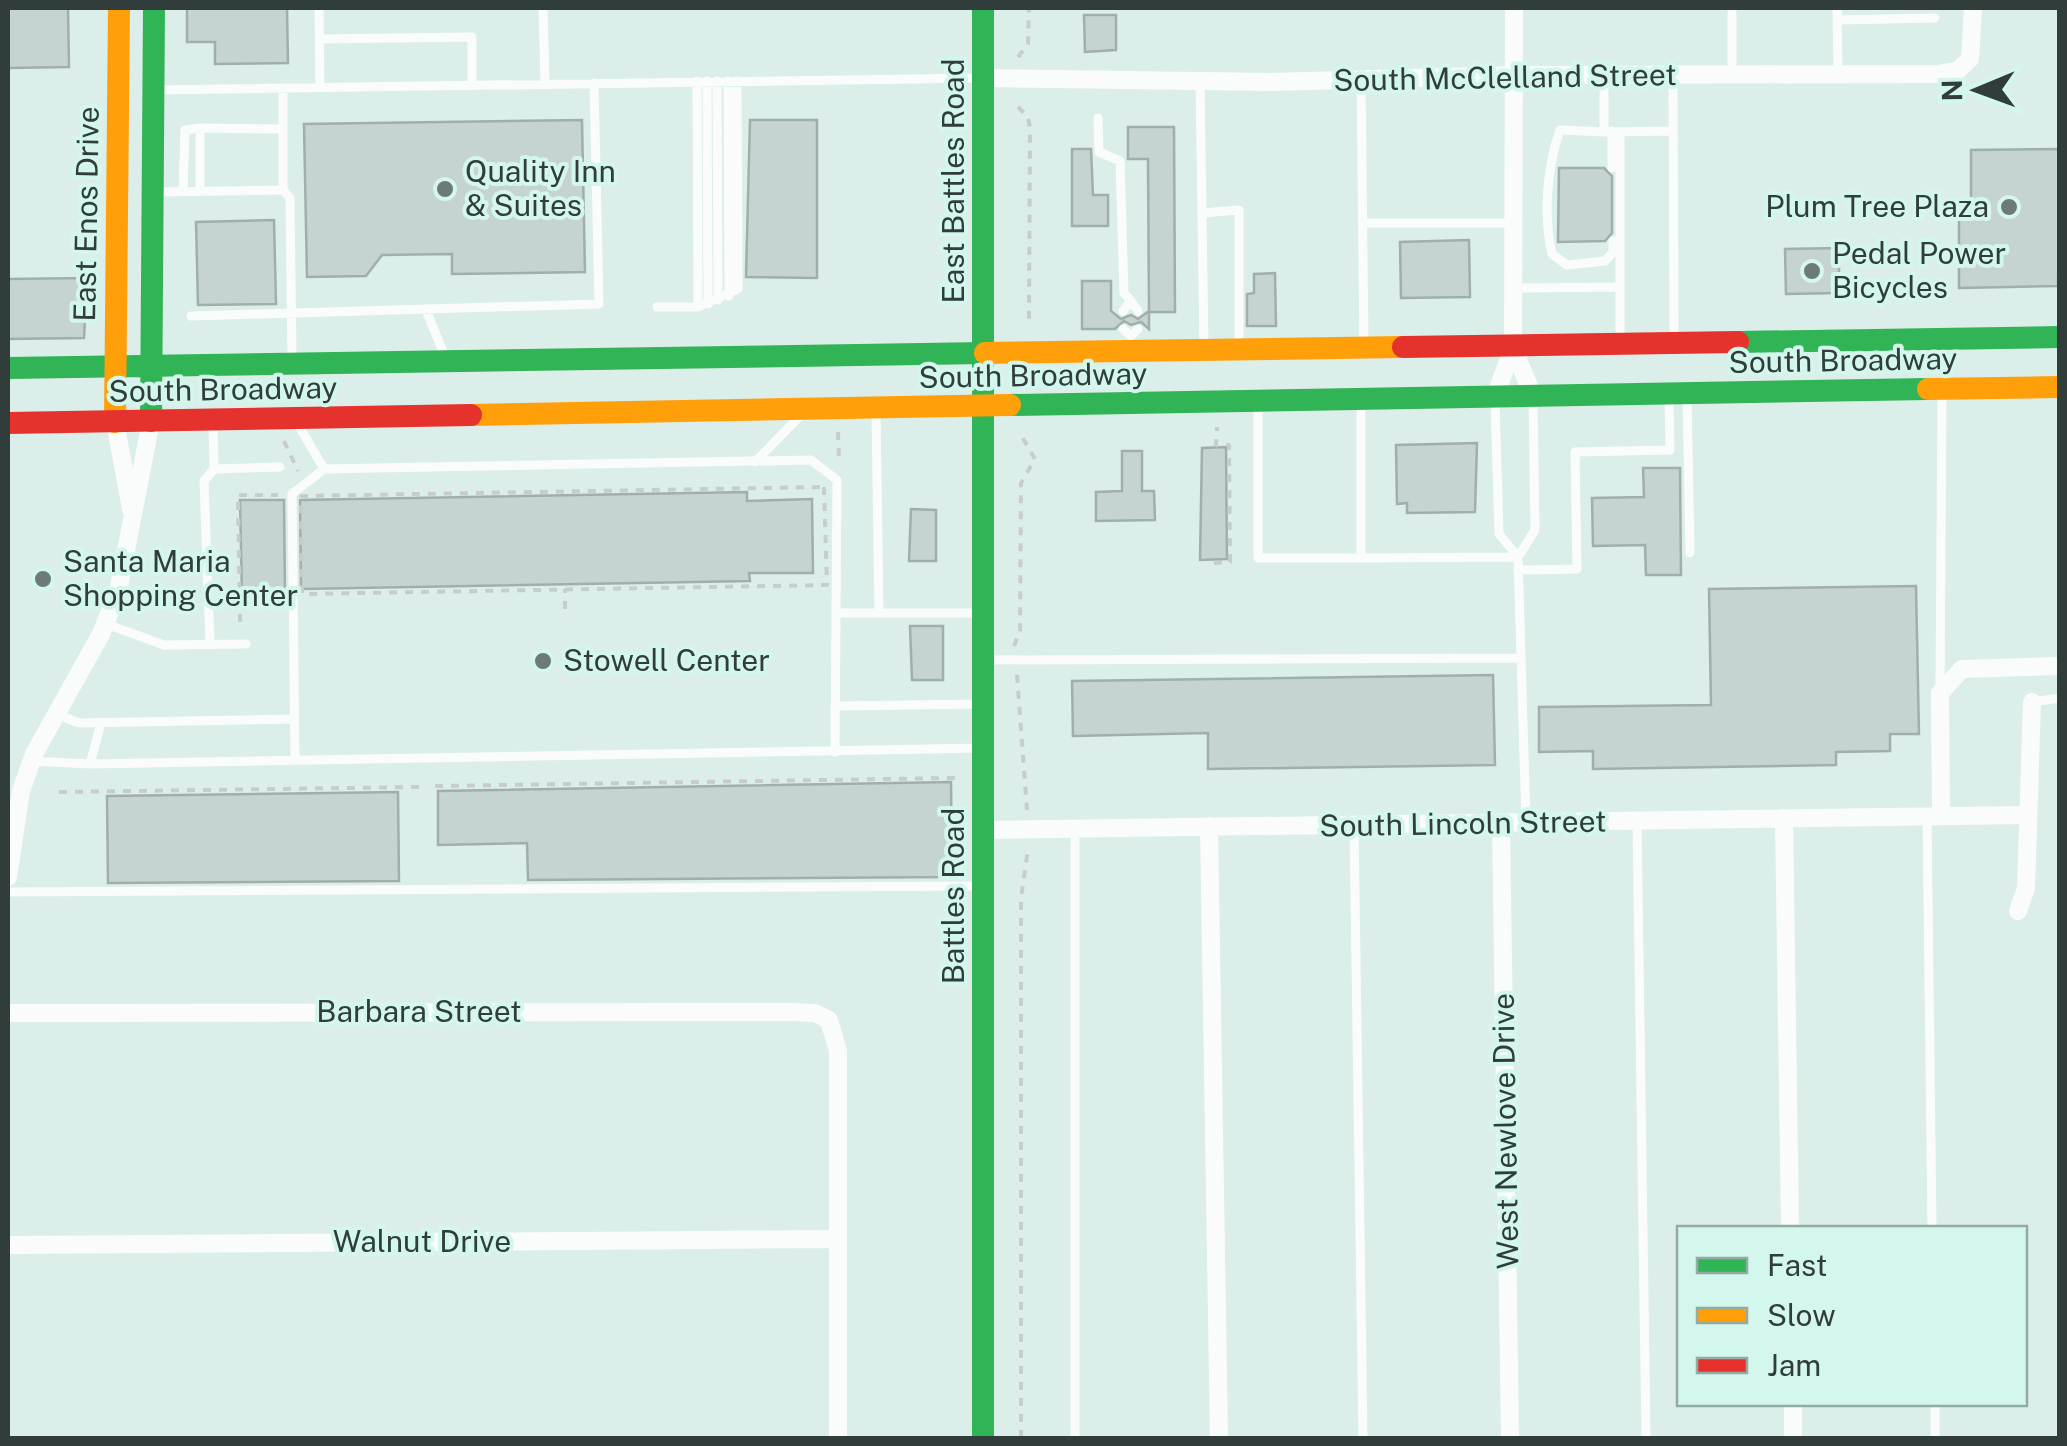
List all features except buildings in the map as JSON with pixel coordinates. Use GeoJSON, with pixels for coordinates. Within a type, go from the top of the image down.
{"type":"FeatureCollection","features":[{"type":"Feature","properties":{"kind":"main road","name":"East Enos Drive"},"geometry":{"type":"LineString","coordinates":[[115,422],[119,8]]}},
{"type":"Feature","properties":{"kind":"main road"},"geometry":{"type":"LineString","coordinates":[[151,421],[154,8]]}},
{"type":"Feature","properties":{"kind":"main road","name":"East Battles Road"},"geometry":{"type":"LineString","coordinates":[[982,9],[984,354]]}},
{"type":"Feature","properties":{"kind":"main road","name":"South Broadway"},"geometry":{"type":"LineString","coordinates":[[8,368],[984,354],[1131,337],[1204,352],[2060,337]]}},
{"type":"Feature","properties":{"kind":"main road","name":"Battles Road"},"geometry":{"type":"LineString","coordinates":[[983,1438],[984,354]]}},
{"type":"Feature","properties":{"kind":"main road","name":"South Broadway"},"geometry":{"type":"LineString","coordinates":[[8,423],[2060,387]]}},
{"type":"Feature","properties":{"kind":"street"},"geometry":{"type":"LineString","coordinates":[[1495,397],[1513,348],[1514,8]]}},
{"type":"Feature","properties":{"kind":"street","name":"South McClelland Street"},"geometry":{"type":"LineString","coordinates":[[983,78],[1200,82],[1957,71],[1970,59],[1972,8]]}},
{"type":"Feature","properties":{"kind":"street"},"geometry":{"type":"LineString","coordinates":[[1513,348],[1533,396]]}},
{"type":"Feature","properties":{"kind":"street"},"geometry":{"type":"LineString","coordinates":[[8,877],[12,831],[31,761],[53,713],[106,624],[118,592],[151,421]]}},
{"type":"Feature","properties":{"kind":"street"},"geometry":{"type":"LineString","coordinates":[[115,422],[133,519]]}},
{"type":"Feature","properties":{"kind":"street"},"geometry":{"type":"LineString","coordinates":[[1934,816],[1940,693],[1962,668],[2060,666]]}},
{"type":"Feature","properties":{"kind":"street"},"geometry":{"type":"LineString","coordinates":[[2018,911],[2026,888],[2032,702]]}},
{"type":"Feature","properties":{"kind":"street","name":"South Lincoln Street"},"geometry":{"type":"LineString","coordinates":[[984,830],[2028,815]]}},
{"type":"Feature","properties":{"kind":"street"},"geometry":{"type":"LineString","coordinates":[[1784,818],[1790,1226]]}},
{"type":"Feature","properties":{"kind":"street","name":"West Newlove Drive"},"geometry":{"type":"LineString","coordinates":[[1502,824],[1510,1438]]}},
{"type":"Feature","properties":{"kind":"street"},"geometry":{"type":"LineString","coordinates":[[1209,826],[1219,1438]]}},
{"type":"Feature","properties":{"kind":"street","name":"Barbara Street"},"geometry":{"type":"LineString","coordinates":[[8,1012],[815,1013],[829,1020],[838,1051],[837,1239]]}},
{"type":"Feature","properties":{"kind":"street"},"geometry":{"type":"LineString","coordinates":[[837,1239],[838,1438]]}},
{"type":"Feature","properties":{"kind":"street","name":"Walnut Drive"},"geometry":{"type":"LineString","coordinates":[[8,1245],[837,1239]]}},
{"type":"Feature","properties":{"kind":"street"},"geometry":{"type":"LineString","coordinates":[[1793,1406],[1794,1438]]}},
{"type":"Feature","properties":{"kind":"lane"},"geometry":{"type":"LineString","coordinates":[[319,8],[320,87]]}},
{"type":"Feature","properties":{"kind":"lane"},"geometry":{"type":"LineString","coordinates":[[544,8],[545,84]]}},
{"type":"Feature","properties":{"kind":"lane"},"geometry":{"type":"LineString","coordinates":[[1732,8],[1732,74]]}},
{"type":"Feature","properties":{"kind":"lane"},"geometry":{"type":"LineString","coordinates":[[1837,8],[1838,74]]}},
{"type":"Feature","properties":{"kind":"lane"},"geometry":{"type":"LineString","coordinates":[[1837,20],[1936,18]]}},
{"type":"Feature","properties":{"kind":"lane"},"geometry":{"type":"LineString","coordinates":[[320,39],[472,36],[472,85]]}},
{"type":"Feature","properties":{"kind":"lane"},"geometry":{"type":"LineString","coordinates":[[1673,74],[1674,344]]}},
{"type":"Feature","properties":{"kind":"lane"},"geometry":{"type":"LineString","coordinates":[[1604,75],[1612,132],[1620,345]]}},
{"type":"Feature","properties":{"kind":"lane"},"geometry":{"type":"LineString","coordinates":[[154,90],[983,78]]}},
{"type":"Feature","properties":{"kind":"lane"},"geometry":{"type":"LineString","coordinates":[[1362,80],[1364,349]]}},
{"type":"Feature","properties":{"kind":"lane"},"geometry":{"type":"LineString","coordinates":[[713,302],[717,81]]}},
{"type":"Feature","properties":{"kind":"lane"},"geometry":{"type":"LineString","coordinates":[[713,302],[717,81]]}},
{"type":"Feature","properties":{"kind":"lane"},"geometry":{"type":"LineString","coordinates":[[657,307],[713,302],[738,288],[717,81]]}},
{"type":"Feature","properties":{"kind":"lane"},"geometry":{"type":"LineString","coordinates":[[1200,82],[1204,352]]}},
{"type":"Feature","properties":{"kind":"lane"},"geometry":{"type":"LineString","coordinates":[[191,316],[598,304],[594,83]]}},
{"type":"Feature","properties":{"kind":"lane"},"geometry":{"type":"LineString","coordinates":[[282,88],[283,190],[290,198],[292,363]]}},
{"type":"Feature","properties":{"kind":"lane"},"geometry":{"type":"LineString","coordinates":[[1098,118],[1099,152],[1120,161],[1124,293],[1134,306],[1123,311]]}},
{"type":"Feature","properties":{"kind":"lane"},"geometry":{"type":"LineString","coordinates":[[200,128],[200,191]]}},
{"type":"Feature","properties":{"kind":"lane"},"geometry":{"type":"LineString","coordinates":[[184,191],[184,130],[283,129]]}},
{"type":"Feature","properties":{"kind":"lane"},"geometry":{"type":"LineString","coordinates":[[1613,241],[1613,252],[1605,261],[1567,265],[1552,254],[1550,168],[1560,130],[1673,132]]}},
{"type":"Feature","properties":{"kind":"lane"},"geometry":{"type":"LineString","coordinates":[[1612,132],[1612,168]]}},
{"type":"Feature","properties":{"kind":"lane"},"geometry":{"type":"LineString","coordinates":[[153,192],[283,190]]}},
{"type":"Feature","properties":{"kind":"lane"},"geometry":{"type":"LineString","coordinates":[[1202,212],[1239,210],[1239,351]]}},
{"type":"Feature","properties":{"kind":"lane"},"geometry":{"type":"LineString","coordinates":[[1363,224],[1513,223]]}},
{"type":"Feature","properties":{"kind":"lane"},"geometry":{"type":"LineString","coordinates":[[1512,288],[1620,287]]}},
{"type":"Feature","properties":{"kind":"lane"},"geometry":{"type":"LineString","coordinates":[[426,310],[448,361]]}},
{"type":"Feature","properties":{"kind":"lane"},"geometry":{"type":"LineString","coordinates":[[1940,693],[1942,389]]}},
{"type":"Feature","properties":{"kind":"lane"},"geometry":{"type":"LineString","coordinates":[[1678,394],[1690,553]]}},
{"type":"Feature","properties":{"kind":"lane"},"geometry":{"type":"LineString","coordinates":[[1518,570],[1577,570],[1576,452],[1670,450],[1678,394]]}},
{"type":"Feature","properties":{"kind":"lane"},"geometry":{"type":"LineString","coordinates":[[1526,824],[1518,557],[1535,530],[1533,396]]}},
{"type":"Feature","properties":{"kind":"lane"},"geometry":{"type":"LineString","coordinates":[[1495,397],[1499,534],[1518,557]]}},
{"type":"Feature","properties":{"kind":"lane"},"geometry":{"type":"LineString","coordinates":[[1361,400],[1361,558]]}},
{"type":"Feature","properties":{"kind":"lane"},"geometry":{"type":"LineString","coordinates":[[1258,402],[1258,558],[1518,557]]}},
{"type":"Feature","properties":{"kind":"lane"},"geometry":{"type":"LineString","coordinates":[[876,408],[879,613]]}},
{"type":"Feature","properties":{"kind":"lane"},"geometry":{"type":"LineString","coordinates":[[755,462],[806,409]]}},
{"type":"Feature","properties":{"kind":"lane"},"geometry":{"type":"LineString","coordinates":[[294,418],[324,469]]}},
{"type":"Feature","properties":{"kind":"lane"},"geometry":{"type":"LineString","coordinates":[[210,644],[204,481],[214,469],[212,420]]}},
{"type":"Feature","properties":{"kind":"lane"},"geometry":{"type":"LineString","coordinates":[[294,760],[292,494],[324,469],[811,460],[837,480],[835,752]]}},
{"type":"Feature","properties":{"kind":"lane"},"geometry":{"type":"LineString","coordinates":[[214,469],[280,467]]}},
{"type":"Feature","properties":{"kind":"lane"},"geometry":{"type":"LineString","coordinates":[[836,613],[983,613]]}},
{"type":"Feature","properties":{"kind":"lane"},"geometry":{"type":"LineString","coordinates":[[106,624],[164,645],[246,644]]}},
{"type":"Feature","properties":{"kind":"lane"},"geometry":{"type":"LineString","coordinates":[[984,660],[1521,658]]}},
{"type":"Feature","properties":{"kind":"lane"},"geometry":{"type":"LineString","coordinates":[[2032,702],[2060,698]]}},
{"type":"Feature","properties":{"kind":"lane"},"geometry":{"type":"LineString","coordinates":[[836,706],[984,704]]}},
{"type":"Feature","properties":{"kind":"lane"},"geometry":{"type":"LineString","coordinates":[[53,713],[80,723],[294,719]]}},
{"type":"Feature","properties":{"kind":"lane"},"geometry":{"type":"LineString","coordinates":[[90,764],[101,723]]}},
{"type":"Feature","properties":{"kind":"lane"},"geometry":{"type":"LineString","coordinates":[[31,761],[90,764],[984,748]]}},
{"type":"Feature","properties":{"kind":"lane"},"geometry":{"type":"LineString","coordinates":[[1932,1226],[1934,816]]}},
{"type":"Feature","properties":{"kind":"lane"},"geometry":{"type":"LineString","coordinates":[[1637,822],[1646,1438]]}},
{"type":"Feature","properties":{"kind":"lane"},"geometry":{"type":"LineString","coordinates":[[1354,825],[1364,1438]]}},
{"type":"Feature","properties":{"kind":"lane"},"geometry":{"type":"LineString","coordinates":[[1075,828],[1076,1438]]}},
{"type":"Feature","properties":{"kind":"lane"},"geometry":{"type":"LineString","coordinates":[[8,892],[984,886]]}},
{"type":"Feature","properties":{"kind":"lane"},"geometry":{"type":"LineString","coordinates":[[1935,1406],[1935,1438]]}},
{"type":"Feature","properties":{"kind":"path"},"geometry":{"type":"LineString","coordinates":[[1018,57],[1028,44],[1029,8]]}},
{"type":"Feature","properties":{"kind":"path"},"geometry":{"type":"LineString","coordinates":[[1018,108],[1028,117],[1030,128],[1029,318],[1023,324]]}},
{"type":"Feature","properties":{"kind":"path"},"geometry":{"type":"LineString","coordinates":[[1214,562],[1230,562],[1228,445],[1216,445],[1217,427]]}},
{"type":"Feature","properties":{"kind":"path"},"geometry":{"type":"LineString","coordinates":[[838,432],[839,463]]}},
{"type":"Feature","properties":{"kind":"path"},"geometry":{"type":"LineString","coordinates":[[1021,435],[1035,459],[1021,483],[1020,632],[1013,650],[1029,864],[1020,898],[1021,1438]]}},
{"type":"Feature","properties":{"kind":"path"},"geometry":{"type":"LineString","coordinates":[[824,487],[302,496],[302,594],[827,585]]}},
{"type":"Feature","properties":{"kind":"path"},"geometry":{"type":"LineString","coordinates":[[240,622],[238,496],[283,495]]}},
{"type":"Feature","properties":{"kind":"path"},"geometry":{"type":"LineString","coordinates":[[564,609],[565,589]]}},
{"type":"Feature","properties":{"kind":"path"},"geometry":{"type":"LineString","coordinates":[[435,786],[955,778]]}},
{"type":"Feature","properties":{"kind":"path"},"geometry":{"type":"LineString","coordinates":[[60,792],[420,787]]}},
{"type":"Feature","properties":{"kind":"traffic: fast"},"geometry":{"type":"LineString","coordinates":[[151,421],[154,8]]}},
{"type":"Feature","properties":{"kind":"traffic: fast"},"geometry":{"type":"LineString","coordinates":[[983,8],[983,1438]]}},
{"type":"Feature","properties":{"kind":"traffic: fast"},"geometry":{"type":"LineString","coordinates":[[1738,342],[2060,337]]}},
{"type":"Feature","properties":{"kind":"traffic: fast"},"geometry":{"type":"LineString","coordinates":[[8,368],[985,353]]}},
{"type":"Feature","properties":{"kind":"traffic: fast"},"geometry":{"type":"LineString","coordinates":[[1010,405],[1928,389]]}},
{"type":"Feature","properties":{"kind":"traffic: slow"},"geometry":{"type":"LineString","coordinates":[[115,422],[119,8]]}},
{"type":"Feature","properties":{"kind":"traffic: slow"},"geometry":{"type":"LineString","coordinates":[[985,353],[1403,347]]}},
{"type":"Feature","properties":{"kind":"traffic: slow"},"geometry":{"type":"LineString","coordinates":[[1928,389],[2060,387]]}},
{"type":"Feature","properties":{"kind":"traffic: slow"},"geometry":{"type":"LineString","coordinates":[[471,415],[1010,405]]}},
{"type":"Feature","properties":{"kind":"traffic: jam"},"geometry":{"type":"LineString","coordinates":[[1403,347],[1738,342]]}},
{"type":"Feature","properties":{"kind":"traffic: jam"},"geometry":{"type":"LineString","coordinates":[[8,423],[471,415]]}},
{"type":"Feature","properties":{"kind":"place","name":"Quality Inn & Suites"},"geometry":{"type":"Point","coordinates":[445,189]}},
{"type":"Feature","properties":{"kind":"place","name":"Plum Tree Plaza"},"geometry":{"type":"Point","coordinates":[2009,207]}},
{"type":"Feature","properties":{"kind":"place","name":"Pedal Power Bicycles"},"geometry":{"type":"Point","coordinates":[1812,271]}},
{"type":"Feature","properties":{"kind":"place","name":"Santa Maria Shopping Center"},"geometry":{"type":"Point","coordinates":[43,579]}},
{"type":"Feature","properties":{"kind":"place","name":"Stowell Center"},"geometry":{"type":"Point","coordinates":[543,661]}}]}
